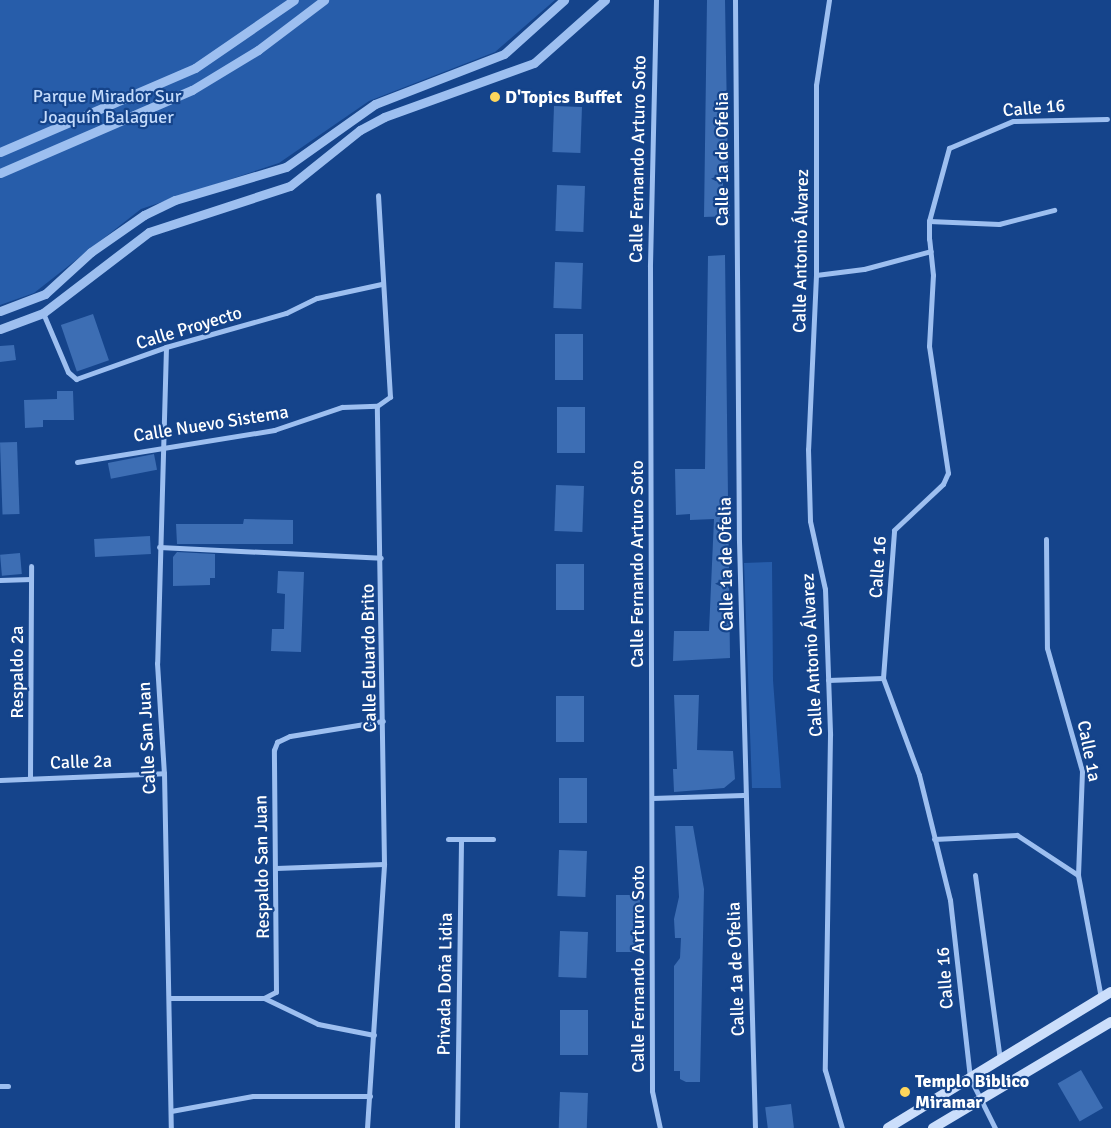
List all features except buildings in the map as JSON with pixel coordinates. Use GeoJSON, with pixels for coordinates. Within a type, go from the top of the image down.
{"type":"FeatureCollection","features":[{"type":"Feature","properties":{"kind":"main road"},"geometry":{"type":"LineString","coordinates":[[888,1128],[1111,992]]}},
{"type":"Feature","properties":{"kind":"main road"},"geometry":{"type":"LineString","coordinates":[[933,1128],[980,1102],[1111,1022]]}},
{"type":"Feature","properties":{"kind":"street"},"geometry":{"type":"LineString","coordinates":[[0,152],[195,68],[294,0]]}},
{"type":"Feature","properties":{"kind":"street"},"geometry":{"type":"LineString","coordinates":[[0,173],[192,90],[258,50],[324,0]]}},
{"type":"Feature","properties":{"kind":"street"},"geometry":{"type":"LineString","coordinates":[[0,311],[44,294],[91,252],[144,215],[175,200],[286,167],[375,104],[504,54],[564,0]]}},
{"type":"Feature","properties":{"kind":"street"},"geometry":{"type":"LineString","coordinates":[[0,329],[43,313],[150,232],[290,186],[360,130],[384,117],[534,63],[605,0]]}},
{"type":"Feature","properties":{"kind":"street","name":"Calle Fernando Arturo Soto"},"geometry":{"type":"LineString","coordinates":[[656,0],[650,267],[652,1091],[660,1128]]}},
{"type":"Feature","properties":{"kind":"street","name":"Calle 1a de Ofelia"},"geometry":{"type":"LineString","coordinates":[[735,0],[743,796],[755,1128]]}},
{"type":"Feature","properties":{"kind":"street","name":"Calle Antonio Álvarez"},"geometry":{"type":"LineString","coordinates":[[829,0],[816,92],[816,275],[809,511],[825,590],[828,680],[824,1046],[830,1097],[842,1128]]}},
{"type":"Feature","properties":{"kind":"street","name":"Calle 16"},"geometry":{"type":"LineString","coordinates":[[995,1128],[980,1102],[970,1078],[954,922],[910,747],[883,678],[894,530],[943,484],[948,473],[929,346],[931,251],[929,221],[945,157],[956,142],[1013,121],[1107,119]]}},
{"type":"Feature","properties":{"kind":"street"},"geometry":{"type":"LineString","coordinates":[[377,406],[390,396],[378,195]]}},
{"type":"Feature","properties":{"kind":"street"},"geometry":{"type":"LineString","coordinates":[[929,221],[999,224],[1054,210]]}},
{"type":"Feature","properties":{"kind":"street"},"geometry":{"type":"LineString","coordinates":[[816,275],[864,269],[931,251]]}},
{"type":"Feature","properties":{"kind":"street","name":"Calle Proyecto"},"geometry":{"type":"LineString","coordinates":[[43,313],[68,372],[76,379],[166,347],[286,314],[317,298],[382,284]]}},
{"type":"Feature","properties":{"kind":"street","name":"Calle San Juan"},"geometry":{"type":"LineString","coordinates":[[166,347],[157,663],[164,772],[171,1128]]}},
{"type":"Feature","properties":{"kind":"street","name":"Calle Nuevo Sistema"},"geometry":{"type":"LineString","coordinates":[[77,462],[164,446],[274,430],[342,407],[377,406]]}},
{"type":"Feature","properties":{"kind":"street","name":"Calle Eduardo Brito"},"geometry":{"type":"LineString","coordinates":[[367,1128],[384,864],[381,558],[377,406]]}},
{"type":"Feature","properties":{"kind":"street","name":"Calle 1a"},"geometry":{"type":"LineString","coordinates":[[1046,539],[1047,648],[1082,771],[1078,875],[1101,999]]}},
{"type":"Feature","properties":{"kind":"street"},"geometry":{"type":"LineString","coordinates":[[159,547],[381,558]]}},
{"type":"Feature","properties":{"kind":"street","name":"Respaldo 2a"},"geometry":{"type":"LineString","coordinates":[[30,778],[31,566]]}},
{"type":"Feature","properties":{"kind":"street"},"geometry":{"type":"LineString","coordinates":[[0,580],[31,579]]}},
{"type":"Feature","properties":{"kind":"street"},"geometry":{"type":"LineString","coordinates":[[828,680],[883,678]]}},
{"type":"Feature","properties":{"kind":"street","name":"Respaldo San Juan"},"geometry":{"type":"LineString","coordinates":[[264,998],[276,992],[279,981],[274,750],[277,742],[337,725],[383,721]]}},
{"type":"Feature","properties":{"kind":"street","name":"Calle 2a"},"geometry":{"type":"LineString","coordinates":[[0,780],[164,772]]}},
{"type":"Feature","properties":{"kind":"street"},"geometry":{"type":"LineString","coordinates":[[652,798],[743,796]]}},
{"type":"Feature","properties":{"kind":"street"},"geometry":{"type":"LineString","coordinates":[[934,839],[1017,835],[1078,875]]}},
{"type":"Feature","properties":{"kind":"street"},"geometry":{"type":"LineString","coordinates":[[448,839],[493,839]]}},
{"type":"Feature","properties":{"kind":"street","name":"Privada Doña Lidia"},"geometry":{"type":"LineString","coordinates":[[458,1128],[461,840]]}},
{"type":"Feature","properties":{"kind":"street"},"geometry":{"type":"LineString","coordinates":[[276,868],[384,864]]}},
{"type":"Feature","properties":{"kind":"street"},"geometry":{"type":"LineString","coordinates":[[975,875],[1000,1060]]}},
{"type":"Feature","properties":{"kind":"street"},"geometry":{"type":"LineString","coordinates":[[169,998],[264,998],[318,1024],[374,1035]]}},
{"type":"Feature","properties":{"kind":"street"},"geometry":{"type":"LineString","coordinates":[[0,1086],[8,1086]]}},
{"type":"Feature","properties":{"kind":"street"},"geometry":{"type":"LineString","coordinates":[[170,1111],[253,1096],[370,1096]]}},
{"type":"Feature","properties":{"kind":"green space","name":"Parque Mirador Sur Joaquín Balaguer"},"geometry":{"type":"Polygon","coordinates":[[[0,0],[555,0],[495,52],[369,101],[279,163],[141,209],[34,293],[0,305],[0,0]]]}},
{"type":"Feature","properties":{"kind":"green space"},"geometry":{"type":"Polygon","coordinates":[[[772,562],[773,680],[781,788],[752,788],[744,563],[772,562]]]}},
{"type":"Feature","properties":{"kind":"place","name":"D'Topics Buffet"},"geometry":{"type":"Point","coordinates":[495,97]}},
{"type":"Feature","properties":{"kind":"place","name":"Templo Biblico Miramar"},"geometry":{"type":"Point","coordinates":[905,1092]}}]}
